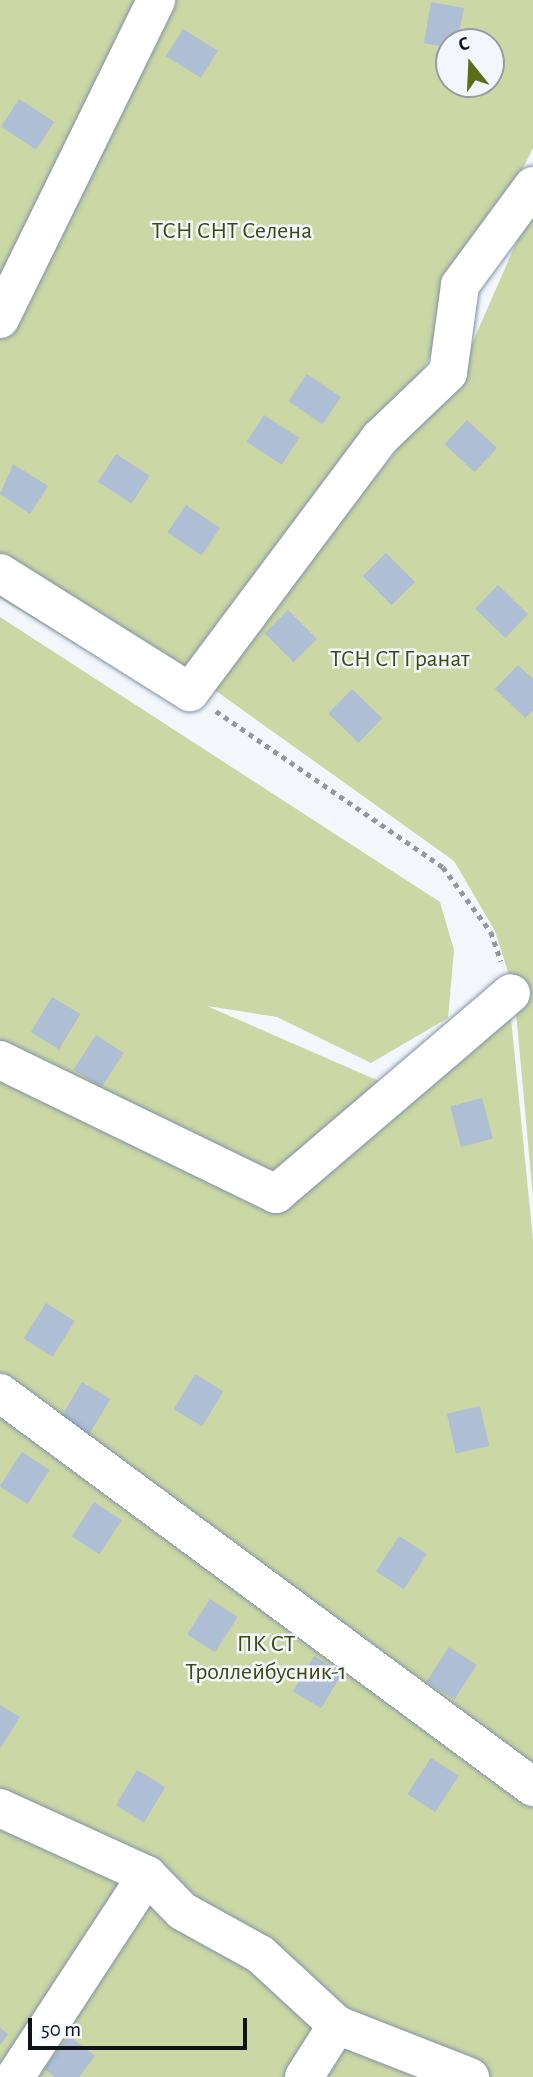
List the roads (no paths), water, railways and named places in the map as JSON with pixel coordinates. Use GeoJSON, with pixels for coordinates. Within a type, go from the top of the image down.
{"type":"FeatureCollection","features":[{"type":"Feature","properties":{"kind":"lane"},"geometry":{"type":"LineString","coordinates":[[0,319],[156,0]]}},
{"type":"Feature","properties":{"kind":"lane"},"geometry":{"type":"LineString","coordinates":[[0,573],[190,692],[380,438],[448,373],[460,285],[533,186]]}},
{"type":"Feature","properties":{"kind":"lane"},"geometry":{"type":"LineString","coordinates":[[0,1060],[276,1194],[511,993]]}},
{"type":"Feature","properties":{"kind":"lane"},"geometry":{"type":"LineString","coordinates":[[0,1393],[533,1787]]}},
{"type":"Feature","properties":{"kind":"lane"},"geometry":{"type":"LineString","coordinates":[[0,1808],[147,1875],[182,1911],[260,1954],[337,2025],[470,2077]]}},
{"type":"Feature","properties":{"kind":"lane"},"geometry":{"type":"LineString","coordinates":[[15,2077],[147,1875]]}},
{"type":"Feature","properties":{"kind":"lane"},"geometry":{"type":"LineString","coordinates":[[304,2077],[337,2025]]}},
{"type":"Feature","properties":{"kind":"park label","name":"ТСН СНТ Селена"},"geometry":{"type":"Point","coordinates":[232,232]}},
{"type":"Feature","properties":{"kind":"park label","name":"ТСН СТ Гранат"},"geometry":{"type":"Point","coordinates":[400,660]}},
{"type":"Feature","properties":{"kind":"park label","name":"ПК СТ Троллейбусник-1"},"geometry":{"type":"Point","coordinates":[266,1659]}}]}
